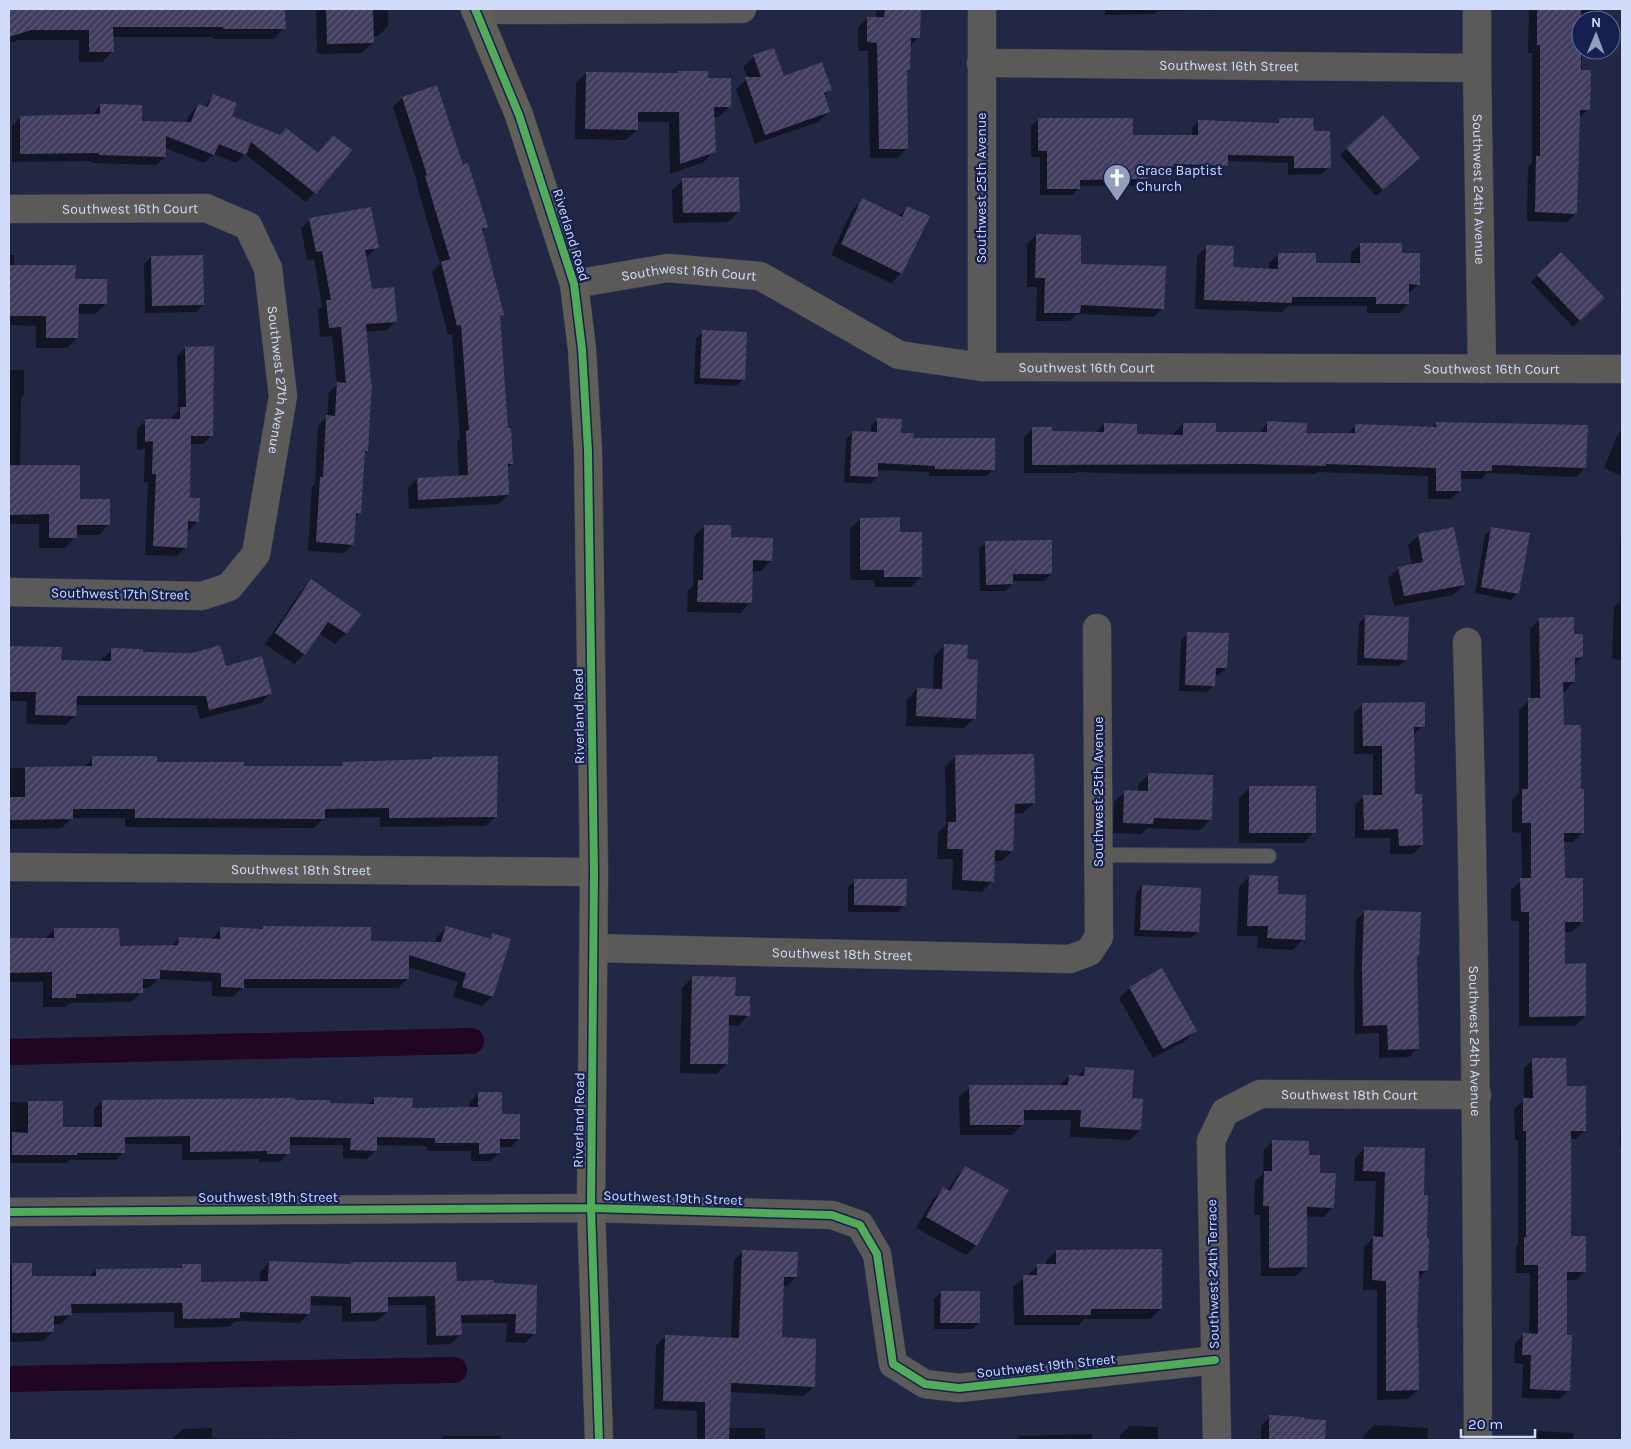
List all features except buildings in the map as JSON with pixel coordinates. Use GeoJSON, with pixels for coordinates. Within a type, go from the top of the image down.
{"type":"FeatureCollection","features":[{"type":"Feature","properties":{"kind":"street"},"geometry":{"type":"LineString","coordinates":[[475,9],[742,9]]}},
{"type":"Feature","properties":{"kind":"street","name":"Riverland Road"},"geometry":{"type":"LineString","coordinates":[[475,9],[519,115],[574,284],[582,349],[588,451],[594,872],[591,1208],[599,1440]]}},
{"type":"Feature","properties":{"kind":"street","name":"Southwest 25th Avenue"},"geometry":{"type":"LineString","coordinates":[[982,9],[982,367]]}},
{"type":"Feature","properties":{"kind":"street","name":"Southwest 24th Avenue"},"geometry":{"type":"LineString","coordinates":[[1478,9],[1476,68],[1482,369]]}},
{"type":"Feature","properties":{"kind":"street","name":"Southwest 16th Street"},"geometry":{"type":"LineString","coordinates":[[981,63],[1476,68]]}},
{"type":"Feature","properties":{"kind":"street","name":"Southwest 16th Court"},"geometry":{"type":"LineString","coordinates":[[9,209],[206,208],[248,226]]}},
{"type":"Feature","properties":{"kind":"street","name":"Southwest 27th Avenue"},"geometry":{"type":"LineString","coordinates":[[228,586],[256,554],[283,396],[268,268],[248,226]]}},
{"type":"Feature","properties":{"kind":"street","name":"Southwest 16th Court"},"geometry":{"type":"LineString","coordinates":[[574,284],[668,268],[760,276],[900,355],[982,367],[1622,368]]}},
{"type":"Feature","properties":{"kind":"street","name":"Southwest 17th Street"},"geometry":{"type":"LineString","coordinates":[[9,592],[202,596],[228,586]]}},
{"type":"Feature","properties":{"kind":"street","name":"Southwest 25th Avenue"},"geometry":{"type":"LineString","coordinates":[[1089,952],[1099,937],[1097,628]]}},
{"type":"Feature","properties":{"kind":"street","name":"Southwest 24th Avenue"},"geometry":{"type":"LineString","coordinates":[[1467,642],[1474,865],[1478,1440]]}},
{"type":"Feature","properties":{"kind":"street","name":"Southwest 18th Street"},"geometry":{"type":"LineString","coordinates":[[9,866],[594,872]]}},
{"type":"Feature","properties":{"kind":"street","name":"Southwest 18th Street"},"geometry":{"type":"LineString","coordinates":[[594,948],[1070,959],[1089,952]]}},
{"type":"Feature","properties":{"kind":"street","name":"Southwest 18th Court"},"geometry":{"type":"LineString","coordinates":[[1225,1112],[1260,1094],[1477,1095]]}},
{"type":"Feature","properties":{"kind":"street","name":"Southwest 24th Terrace"},"geometry":{"type":"LineString","coordinates":[[1217,1440],[1211,1141],[1225,1112]]}},
{"type":"Feature","properties":{"kind":"street","name":"Southwest 19th Street"},"geometry":{"type":"LineString","coordinates":[[9,1212],[591,1208],[832,1215],[860,1225],[877,1254],[892,1364],[925,1384],[960,1388],[1215,1360]]}},
{"type":"Feature","properties":{"kind":"lane"},"geometry":{"type":"LineString","coordinates":[[1099,855],[1269,856]]}},
{"type":"Feature","properties":{"kind":"shaded area"},"geometry":{"type":"Polygon","coordinates":[[[1622,38],[1622,186],[1621,185],[1622,38]]]}},
{"type":"Feature","properties":{"kind":"waterway"},"geometry":{"type":"LineString","coordinates":[[9,1052],[471,1041]]}},
{"type":"Feature","properties":{"kind":"waterway"},"geometry":{"type":"LineString","coordinates":[[9,1379],[454,1370]]}},
{"type":"Feature","properties":{"kind":"cycle path"},"geometry":{"type":"LineString","coordinates":[[475,9],[519,115],[574,284],[582,349],[588,451],[594,872],[591,1208],[599,1440]]}},
{"type":"Feature","properties":{"kind":"cycle path"},"geometry":{"type":"LineString","coordinates":[[9,1212],[591,1208],[832,1215],[860,1225],[877,1254],[893,1364],[925,1384],[959,1388],[1215,1360]]}},
{"type":"Feature","properties":{"kind":"place","name":"Grace Baptist Church"},"geometry":{"type":"Point","coordinates":[1117,202]}}]}
